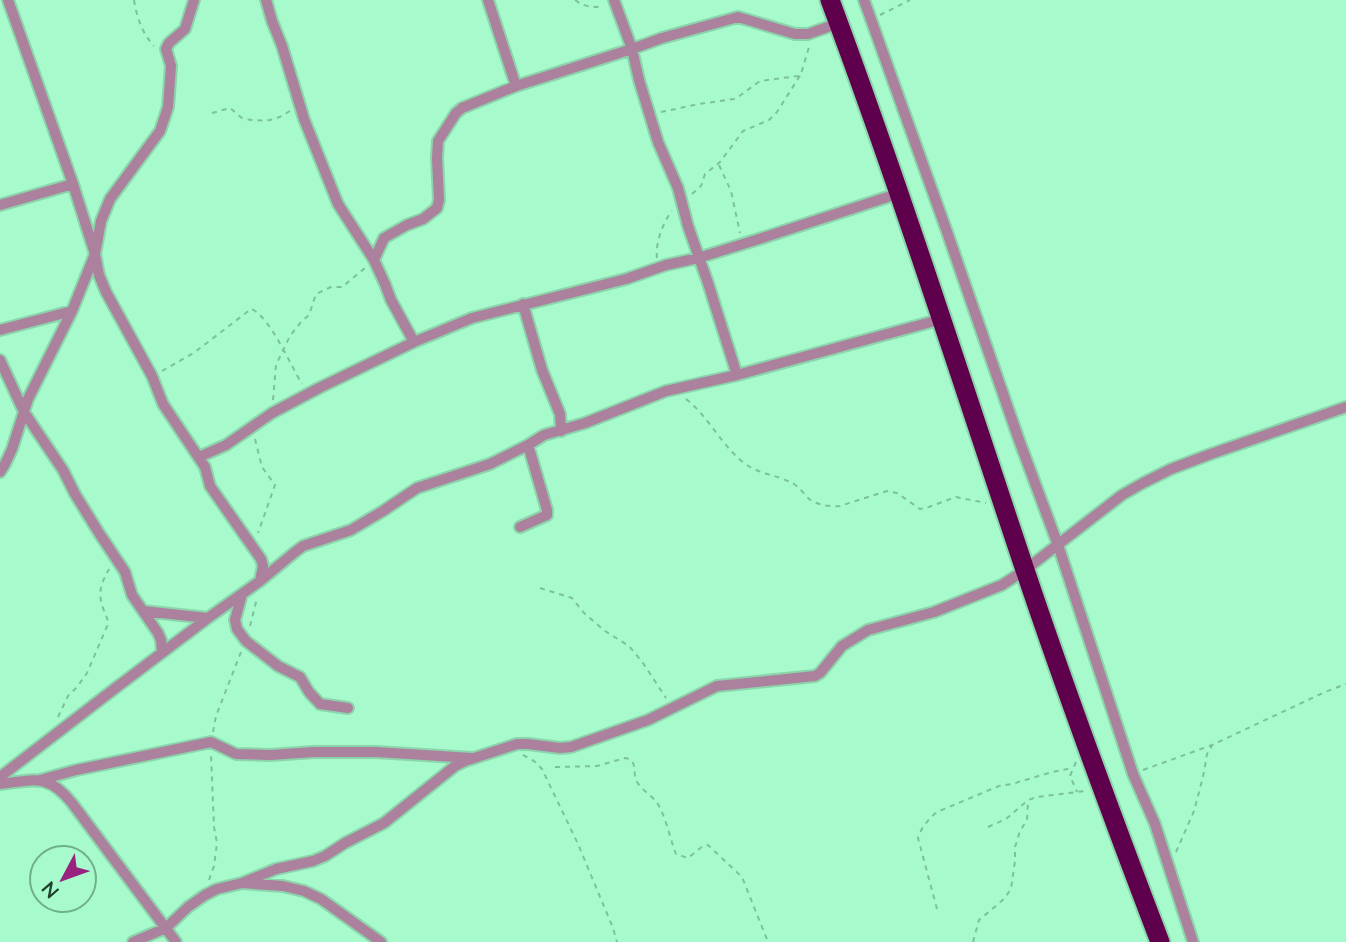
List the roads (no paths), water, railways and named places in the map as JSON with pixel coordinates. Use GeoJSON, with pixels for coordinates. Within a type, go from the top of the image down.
{"type":"FeatureCollection","features":[{"type":"Feature","properties":{"kind":"highway"},"geometry":{"type":"LineString","coordinates":[[830,0],[900,193],[1025,570],[1102,790],[1160,942]]}},
{"type":"Feature","properties":{"kind":"street"},"geometry":{"type":"LineString","coordinates":[[8,0],[73,184],[106,292],[152,376],[163,404],[205,467],[210,486],[261,559],[263,566],[260,582]]}},
{"type":"Feature","properties":{"kind":"street"},"geometry":{"type":"LineString","coordinates":[[0,472],[12,449],[28,399],[72,311],[95,254],[101,221],[110,199],[160,131],[168,107],[170,63],[166,47],[185,29],[194,0]]}},
{"type":"Feature","properties":{"kind":"street"},"geometry":{"type":"LineString","coordinates":[[266,0],[304,119],[338,204],[374,260],[391,300],[414,342]]}},
{"type":"Feature","properties":{"kind":"street"},"geometry":{"type":"LineString","coordinates":[[488,0],[516,86]]}},
{"type":"Feature","properties":{"kind":"street"},"geometry":{"type":"LineString","coordinates":[[864,0],[1058,545],[1133,774],[1170,868],[1193,942]]}},
{"type":"Feature","properties":{"kind":"street"},"geometry":{"type":"LineString","coordinates":[[616,5],[632,49],[658,142],[673,174],[737,375]]}},
{"type":"Feature","properties":{"kind":"street"},"geometry":{"type":"LineString","coordinates":[[374,260],[384,238],[423,219],[437,208],[438,141],[456,113],[463,108],[516,86],[662,38],[737,17],[795,34],[812,33],[839,23]]}},
{"type":"Feature","properties":{"kind":"street"},"geometry":{"type":"LineString","coordinates":[[0,205],[73,184]]}},
{"type":"Feature","properties":{"kind":"street"},"geometry":{"type":"LineString","coordinates":[[199,457],[226,445],[272,413],[308,394],[472,317],[613,283],[900,193]]}},
{"type":"Feature","properties":{"kind":"street"},"geometry":{"type":"LineString","coordinates":[[523,304],[542,370],[560,414],[561,431]]}},
{"type":"Feature","properties":{"kind":"street"},"geometry":{"type":"LineString","coordinates":[[0,330],[72,311]]}},
{"type":"Feature","properties":{"kind":"street"},"geometry":{"type":"LineString","coordinates":[[1,778],[162,652],[260,582],[303,546],[351,530],[417,488],[490,464],[544,435],[598,418],[666,391],[737,375],[942,319]]}},
{"type":"Feature","properties":{"kind":"street"},"geometry":{"type":"LineString","coordinates":[[0,360],[24,412],[125,572],[132,595],[158,633],[162,652]]}},
{"type":"Feature","properties":{"kind":"street"},"geometry":{"type":"LineString","coordinates":[[133,942],[166,928],[188,906],[217,889],[242,883],[276,869],[319,859],[380,825],[455,766],[507,746],[528,744],[571,747],[648,720],[717,685],[815,676],[842,646],[868,630],[934,612],[994,589],[1025,570],[1122,495],[1162,474],[1346,407]]}},
{"type":"Feature","properties":{"kind":"street"},"geometry":{"type":"LineString","coordinates":[[520,527],[547,515],[528,445]]}},
{"type":"Feature","properties":{"kind":"street"},"geometry":{"type":"LineString","coordinates":[[242,594],[235,620],[237,629],[246,641],[278,666],[300,677],[320,704],[348,708]]}},
{"type":"Feature","properties":{"kind":"street"},"geometry":{"type":"LineString","coordinates":[[143,611],[208,618]]}},
{"type":"Feature","properties":{"kind":"street"},"geometry":{"type":"LineString","coordinates":[[1,778],[40,779],[211,742],[236,754],[376,752],[478,758]]}},
{"type":"Feature","properties":{"kind":"street"},"geometry":{"type":"LineString","coordinates":[[40,779],[52,784],[66,796],[176,942]]}},
{"type":"Feature","properties":{"kind":"street"},"geometry":{"type":"LineString","coordinates":[[242,883],[283,886],[321,898],[381,942]]}}]}
